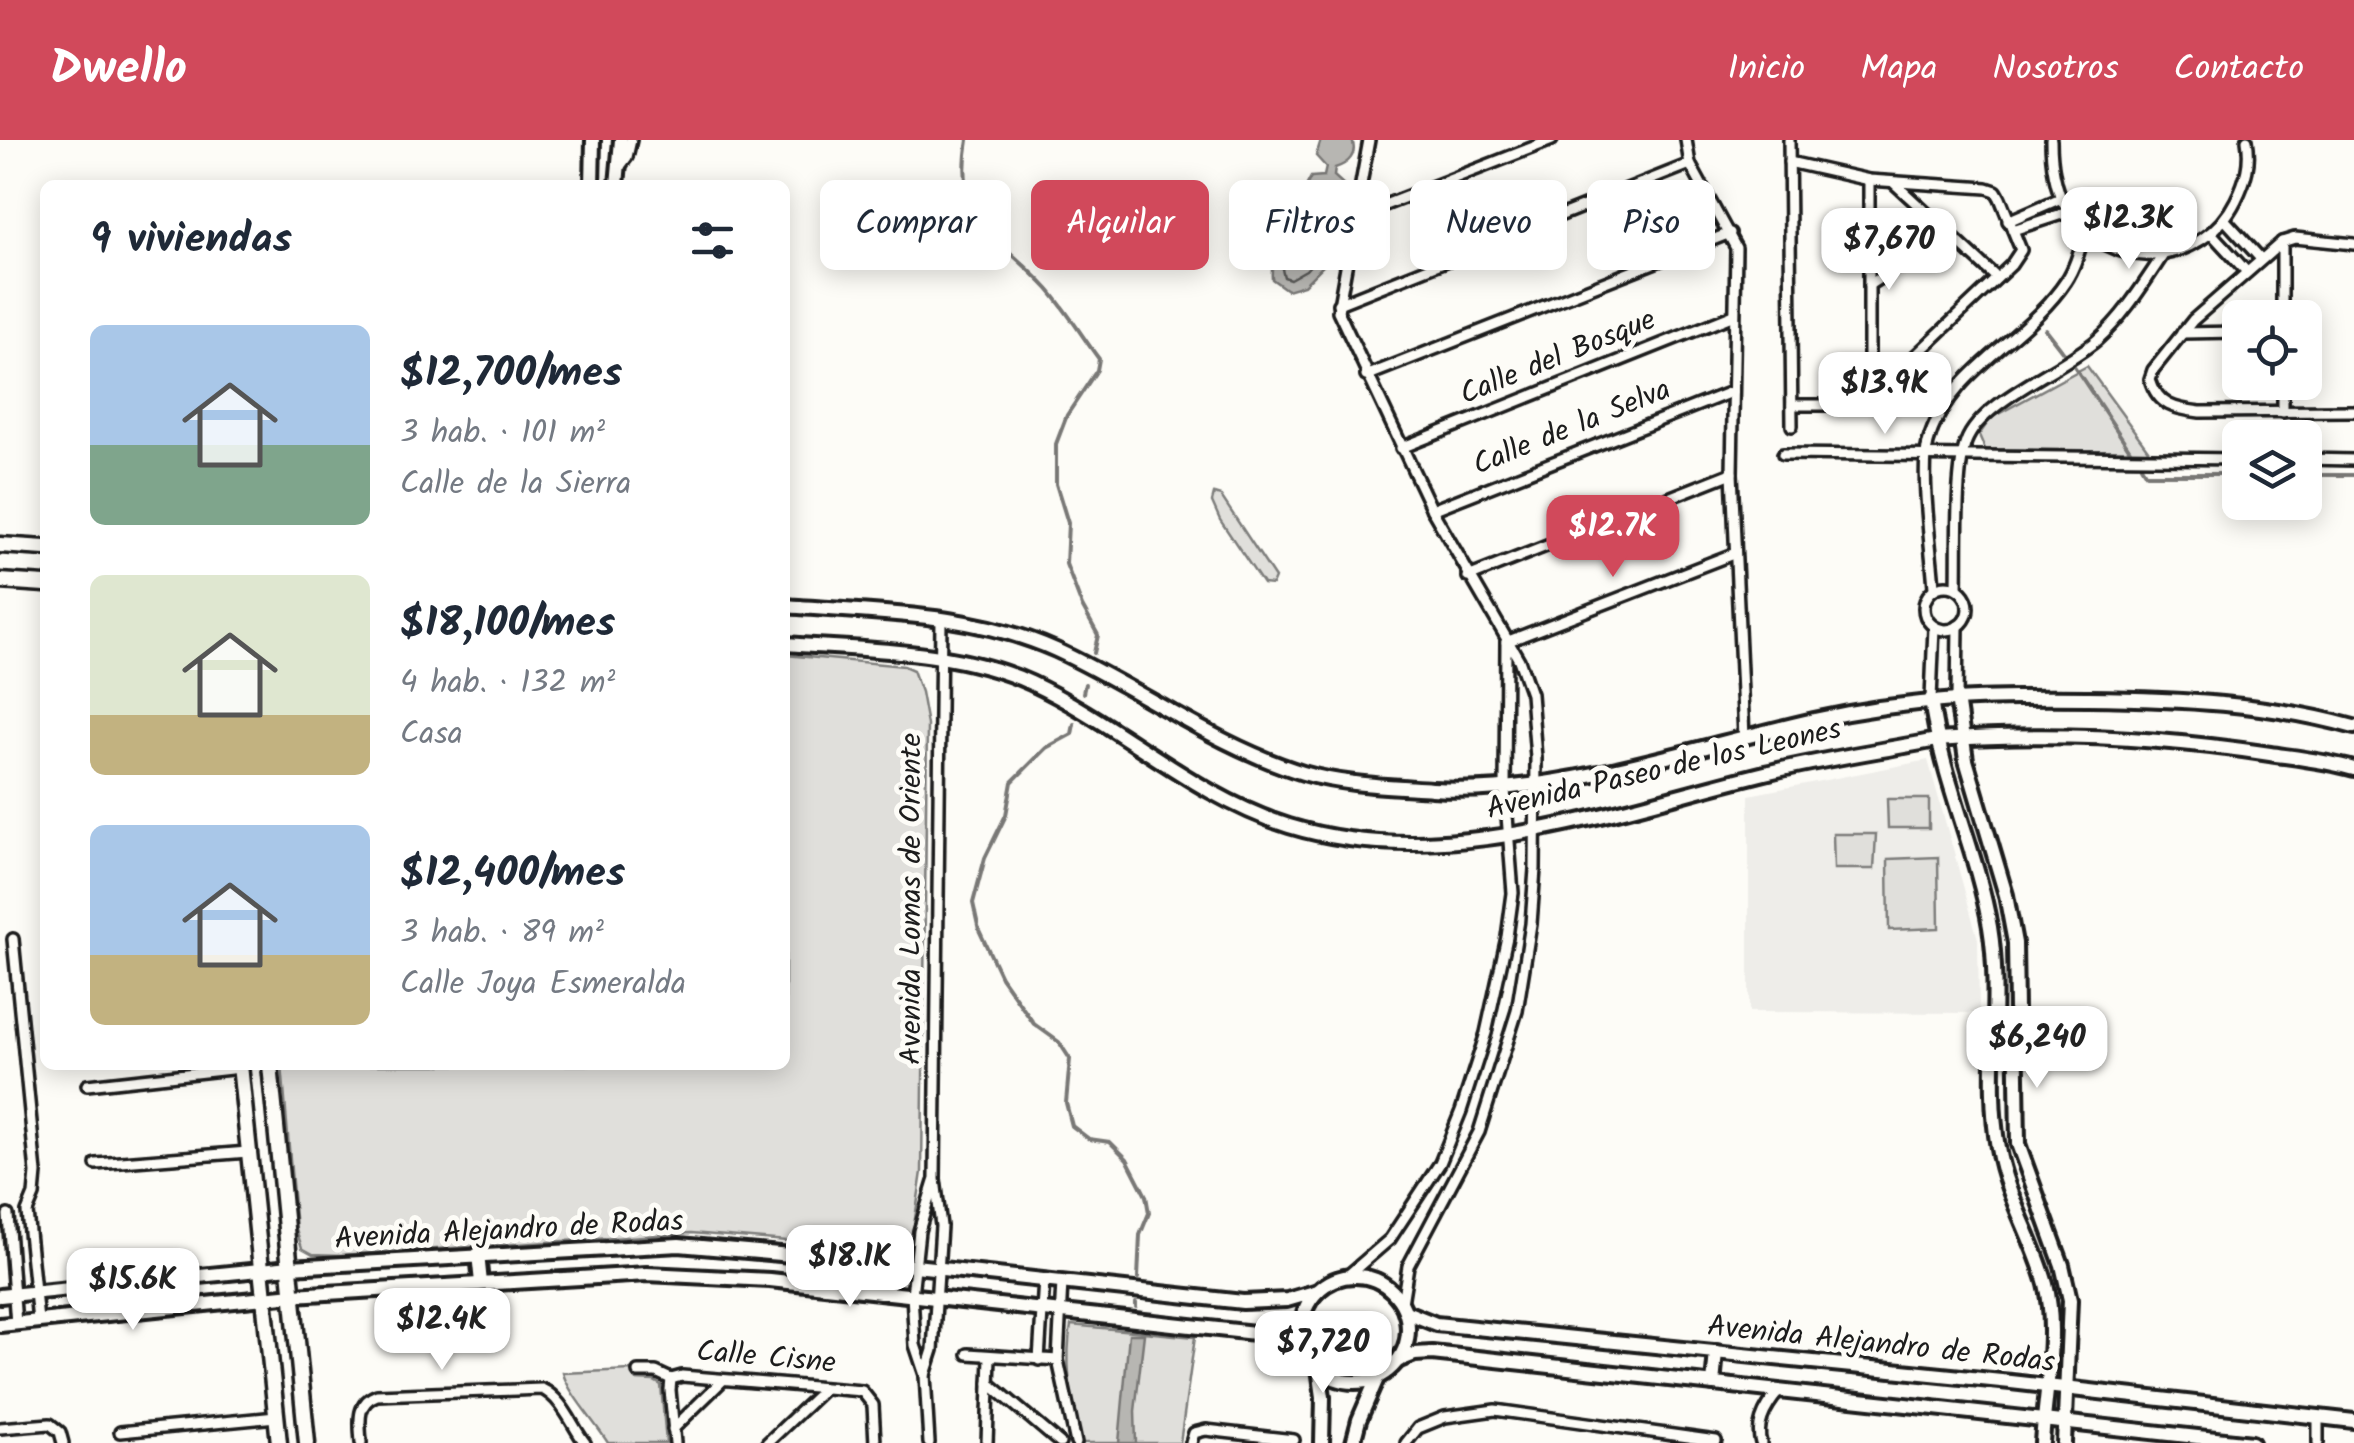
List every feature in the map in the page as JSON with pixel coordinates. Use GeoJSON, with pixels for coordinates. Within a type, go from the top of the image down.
{"type":"FeatureCollection","features":[{"type":"Feature","properties":{"kind":"main road"},"geometry":{"type":"LineString","coordinates":[[0,545],[40,548]]}},
{"type":"Feature","properties":{"kind":"main road"},"geometry":{"type":"LineString","coordinates":[[0,581],[40,584]]}},
{"type":"Feature","properties":{"kind":"main road"},"geometry":{"type":"LineString","coordinates":[[240,1070],[279,1443]]}},
{"type":"Feature","properties":{"kind":"main road"},"geometry":{"type":"LineString","coordinates":[[270,1070],[308,1443]]}},
{"type":"Feature","properties":{"kind":"street"},"geometry":{"type":"LineString","coordinates":[[592,180],[593,140]]}},
{"type":"Feature","properties":{"kind":"street"},"geometry":{"type":"LineString","coordinates":[[617,180],[621,140]]}},
{"type":"Feature","properties":{"kind":"street"},"geometry":{"type":"LineString","coordinates":[[618,167],[627,157],[630,140]]}},
{"type":"Feature","properties":{"kind":"street"},"geometry":{"type":"LineString","coordinates":[[1361,180],[1369,140]]}},
{"type":"Feature","properties":{"kind":"street"},"geometry":{"type":"LineString","coordinates":[[1390,203],[1552,140]]}},
{"type":"Feature","properties":{"kind":"street"},"geometry":{"type":"LineString","coordinates":[[1686,140],[1690,164],[1736,248],[1731,392],[1733,554],[1744,738]]}},
{"type":"Feature","properties":{"kind":"street"},"geometry":{"type":"LineString","coordinates":[[1789,140],[1792,426]]}},
{"type":"Feature","properties":{"kind":"street"},"geometry":{"type":"LineString","coordinates":[[2051,140],[2061,198],[2085,231],[2121,251],[2162,255],[2189,248],[2226,221],[2248,172],[2247,140]]}},
{"type":"Feature","properties":{"kind":"street"},"geometry":{"type":"LineString","coordinates":[[1790,162],[1869,180],[1987,188],[2000,198],[2021,250],[2019,258],[1913,358],[1884,398],[1869,405],[1792,405]]}},
{"type":"Feature","properties":{"kind":"street"},"geometry":{"type":"LineString","coordinates":[[1338,308],[1690,164]]}},
{"type":"Feature","properties":{"kind":"street"},"geometry":{"type":"LineString","coordinates":[[1869,180],[1869,405]]}},
{"type":"Feature","properties":{"kind":"street"},"geometry":{"type":"LineString","coordinates":[[1894,183],[1996,278]]}},
{"type":"Feature","properties":{"kind":"street"},"geometry":{"type":"LineString","coordinates":[[2010,226],[2061,198]]}},
{"type":"Feature","properties":{"kind":"street"},"geometry":{"type":"LineString","coordinates":[[2010,226],[2068,212]]}},
{"type":"Feature","properties":{"kind":"street"},"geometry":{"type":"LineString","coordinates":[[2226,221],[2262,259]]}},
{"type":"Feature","properties":{"kind":"street"},"geometry":{"type":"LineString","coordinates":[[1869,285],[1903,263],[1939,226]]}},
{"type":"Feature","properties":{"kind":"street"},"geometry":{"type":"LineString","coordinates":[[1934,588],[1926,457],[1933,428],[1955,392],[2061,289],[2085,231]]}},
{"type":"Feature","properties":{"kind":"street"},"geometry":{"type":"LineString","coordinates":[[1366,376],[1730,233]]}},
{"type":"Feature","properties":{"kind":"street"},"geometry":{"type":"LineString","coordinates":[[2212,234],[2247,272]]}},
{"type":"Feature","properties":{"kind":"street"},"geometry":{"type":"LineString","coordinates":[[2354,244],[2295,238],[2282,242],[2182,333],[2152,370],[2150,380],[2162,403],[2177,410],[2354,411]]}},
{"type":"Feature","properties":{"kind":"street"},"geometry":{"type":"LineString","coordinates":[[2282,242],[2282,300]]}},
{"type":"Feature","properties":{"kind":"street"},"geometry":{"type":"LineString","coordinates":[[1956,588],[1962,458],[1971,431],[2000,402],[2074,358],[2117,320],[2162,255]]}},
{"type":"Feature","properties":{"kind":"street"},"geometry":{"type":"LineString","coordinates":[[1345,270],[1338,308],[1366,376],[1432,510],[1528,681],[1535,741],[1536,832],[1531,924],[1516,1011],[1494,1088],[1460,1171],[1408,1266],[1404,1308],[1408,1332],[1397,1361],[1378,1376],[1352,1382],[1319,1368],[1309,1354],[1302,1333],[1303,1322],[1318,1291],[1346,1277],[1390,1239],[1440,1163],[1486,1033],[1507,936],[1513,893],[1505,790],[1506,642]]}},
{"type":"Feature","properties":{"kind":"street","name":"Calle del Bosque"},"geometry":{"type":"LineString","coordinates":[[1401,448],[1734,315]]}},
{"type":"Feature","properties":{"kind":"street"},"geometry":{"type":"LineString","coordinates":[[2182,333],[2222,332]]}},
{"type":"Feature","properties":{"kind":"street","name":"Calle de la Selva"},"geometry":{"type":"LineString","coordinates":[[1432,510],[1731,392]]}},
{"type":"Feature","properties":{"kind":"street"},"geometry":{"type":"LineString","coordinates":[[2283,400],[2283,412]]}},
{"type":"Feature","properties":{"kind":"street"},"geometry":{"type":"LineString","coordinates":[[1784,454],[2222,459]]}},
{"type":"Feature","properties":{"kind":"street"},"geometry":{"type":"LineString","coordinates":[[2322,459],[2354,460]]}},
{"type":"Feature","properties":{"kind":"street"},"geometry":{"type":"LineString","coordinates":[[1468,576],[1732,473]]}},
{"type":"Feature","properties":{"kind":"street"},"geometry":{"type":"LineString","coordinates":[[1506,642],[1733,554]]}},
{"type":"Feature","properties":{"kind":"street"},"geometry":{"type":"LineString","coordinates":[[1934,627],[1946,630],[1963,621],[1968,607],[1956,588],[1934,588],[1923,608],[1934,627],[1932,699],[1936,740],[1990,931],[1995,982],[1995,1132],[2008,1187],[2048,1296],[2042,1443]]}},
{"type":"Feature","properties":{"kind":"street","name":"Avenida Paseo de los Leones"},"geometry":{"type":"LineString","coordinates":[[790,606],[941,619],[992,628],[1055,650],[1171,713],[1302,773],[1436,789],[1505,790],[1535,785],[1816,719],[1932,699],[2153,699],[2250,708],[2354,727]]}},
{"type":"Feature","properties":{"kind":"street","name":"Avenida Lomas de Oriente"},"geometry":{"type":"LineString","coordinates":[[925,1375],[933,1350],[941,1212],[935,1179],[941,619]]}},
{"type":"Feature","properties":{"kind":"street"},"geometry":{"type":"LineString","coordinates":[[1958,626],[1956,698],[1962,738],[2013,930],[2015,1124],[2023,1164],[2067,1283],[2072,1316],[2064,1443]]}},
{"type":"Feature","properties":{"kind":"street","name":"Avenida Paseo de los Leones"},"geometry":{"type":"LineString","coordinates":[[790,644],[939,656],[1027,682],[1073,705],[1224,798],[1290,826],[1379,840],[1484,839],[1536,832],[1767,772],[1962,738],[2078,736],[2158,740],[2235,748],[2354,769]]}},
{"type":"Feature","properties":{"kind":"street"},"geometry":{"type":"LineString","coordinates":[[13,939],[36,1173],[28,1212],[38,1322]]}},
{"type":"Feature","properties":{"kind":"street"},"geometry":{"type":"LineString","coordinates":[[87,1085],[208,1070]]}},
{"type":"Feature","properties":{"kind":"street"},"geometry":{"type":"LineString","coordinates":[[96,1164],[248,1152]]}},
{"type":"Feature","properties":{"kind":"street"},"geometry":{"type":"LineString","coordinates":[[1440,1163],[1460,1171]]}},
{"type":"Feature","properties":{"kind":"street","name":"Avenida Lomas de Oriente"},"geometry":{"type":"LineString","coordinates":[[929,1443],[925,1375],[915,1346],[912,1295],[923,1214],[935,1179]]}},
{"type":"Feature","properties":{"kind":"street"},"geometry":{"type":"LineString","coordinates":[[16,1324],[6,1295],[4,1213],[28,1212]]}},
{"type":"Feature","properties":{"kind":"street"},"geometry":{"type":"LineString","coordinates":[[645,1245],[647,1274]]}},
{"type":"Feature","properties":{"kind":"street","name":"Avenida Alejandro de Rodas"},"geometry":{"type":"LineString","coordinates":[[6,1295],[290,1266],[645,1245],[726,1248],[938,1268],[1242,1302],[1287,1300],[1318,1291]]}},
{"type":"Feature","properties":{"kind":"street"},"geometry":{"type":"LineString","coordinates":[[478,1254],[481,1283]]}},
{"type":"Feature","properties":{"kind":"street","name":"Avenida Alejandro de Rodas"},"geometry":{"type":"LineString","coordinates":[[0,1326],[293,1295],[647,1274],[770,1280],[1273,1335],[1309,1354]]}},
{"type":"Feature","properties":{"kind":"street"},"geometry":{"type":"LineString","coordinates":[[1346,1277],[1378,1281],[1404,1308]]}},
{"type":"Feature","properties":{"kind":"street"},"geometry":{"type":"LineString","coordinates":[[1039,1360],[1044,1279]]}},
{"type":"Feature","properties":{"kind":"street"},"geometry":{"type":"LineString","coordinates":[[1062,1282],[1058,1360],[1076,1443]]}},
{"type":"Feature","properties":{"kind":"street","name":"Avenida Alejandro de Rodas"},"geometry":{"type":"LineString","coordinates":[[1404,1308],[1436,1324],[2354,1421]]}},
{"type":"Feature","properties":{"kind":"street"},"geometry":{"type":"LineString","coordinates":[[1713,1384],[1716,1352]]}},
{"type":"Feature","properties":{"kind":"street","name":"Avenida Alejandro de Rodas"},"geometry":{"type":"LineString","coordinates":[[1397,1361],[1432,1353],[2252,1443]]}},
{"type":"Feature","properties":{"kind":"street"},"geometry":{"type":"LineString","coordinates":[[968,1354],[1058,1360]]}},
{"type":"Feature","properties":{"kind":"street"},"geometry":{"type":"LineString","coordinates":[[987,1443],[990,1357]]}},
{"type":"Feature","properties":{"kind":"street"},"geometry":{"type":"LineString","coordinates":[[1319,1368],[1322,1443]]}},
{"type":"Feature","properties":{"kind":"street","name":"Calle Cisne"},"geometry":{"type":"LineString","coordinates":[[638,1372],[656,1372],[672,1379],[682,1376],[867,1394],[873,1406],[874,1443]]}},
{"type":"Feature","properties":{"kind":"street"},"geometry":{"type":"LineString","coordinates":[[1353,1443],[1378,1376]]}},
{"type":"Feature","properties":{"kind":"street"},"geometry":{"type":"LineString","coordinates":[[672,1379],[675,1443]]}},
{"type":"Feature","properties":{"kind":"street"},"geometry":{"type":"LineString","coordinates":[[673,1428],[723,1380]]}},
{"type":"Feature","properties":{"kind":"street"},"geometry":{"type":"LineString","coordinates":[[988,1383],[1060,1443]]}},
{"type":"Feature","properties":{"kind":"street"},"geometry":{"type":"LineString","coordinates":[[361,1443],[359,1414],[362,1405],[377,1395],[542,1389],[561,1406],[585,1443]]}},
{"type":"Feature","properties":{"kind":"street"},"geometry":{"type":"LineString","coordinates":[[767,1443],[824,1389]]}},
{"type":"Feature","properties":{"kind":"street"},"geometry":{"type":"LineString","coordinates":[[1761,1443],[1758,1433],[1767,1406],[1779,1391]]}},
{"type":"Feature","properties":{"kind":"street"},"geometry":{"type":"LineString","coordinates":[[1406,1443],[1418,1428],[1466,1412],[1494,1410],[1671,1440],[1716,1441]]}},
{"type":"Feature","properties":{"kind":"street"},"geometry":{"type":"LineString","coordinates":[[120,1432],[276,1417]]}},
{"type":"Feature","properties":{"kind":"street"},"geometry":{"type":"LineString","coordinates":[[2318,1418],[2318,1443]]}},
{"type":"Feature","properties":{"kind":"street"},"geometry":{"type":"LineString","coordinates":[[0,1428],[50,1424],[62,1439]]}},
{"type":"Feature","properties":{"kind":"street"},"geometry":{"type":"LineString","coordinates":[[1192,1438],[1206,1430],[1267,1440],[1294,1440]]}},
{"type":"Feature","properties":{"kind":"shaded area"},"geometry":{"type":"Polygon","coordinates":[[[2087,366],[2149,451],[1985,449],[1979,435],[1991,418],[2087,366]]]}},
{"type":"Feature","properties":{"kind":"shaded area"},"geometry":{"type":"Polygon","coordinates":[[[1214,494],[1221,496],[1275,578],[1272,585],[1263,584],[1220,520],[1212,502],[1214,494]]]}},
{"type":"Feature","properties":{"kind":"shaded area"},"geometry":{"type":"Polygon","coordinates":[[[790,655],[913,670],[927,725],[922,1172],[912,1239],[900,1248],[883,1249],[691,1233],[340,1255],[313,1254],[302,1248],[296,1229],[282,1070],[790,1070],[790,655]]]}},
{"type":"Feature","properties":{"kind":"shaded area"},"geometry":{"type":"Polygon","coordinates":[[[1928,760],[1978,939],[1979,1013],[1749,1012],[1749,795],[1928,760]]]}},
{"type":"Feature","properties":{"kind":"shaded area"},"geometry":{"type":"Polygon","coordinates":[[[1887,799],[1929,799],[1929,828],[1888,828],[1887,799]]]}},
{"type":"Feature","properties":{"kind":"shaded area"},"geometry":{"type":"Polygon","coordinates":[[[1833,834],[1876,834],[1874,869],[1834,869],[1833,834]]]}},
{"type":"Feature","properties":{"kind":"shaded area"},"geometry":{"type":"Polygon","coordinates":[[[1938,857],[1939,928],[1889,930],[1888,859],[1938,857]]]}},
{"type":"Feature","properties":{"kind":"shaded area"},"geometry":{"type":"Polygon","coordinates":[[[1071,1325],[1195,1337],[1180,1443],[1081,1443],[1070,1384],[1071,1325]]]}},
{"type":"Feature","properties":{"kind":"shaded area"},"geometry":{"type":"Polygon","coordinates":[[[631,1370],[636,1380],[661,1385],[666,1443],[608,1443],[576,1399],[563,1373],[631,1370]]]}},
{"type":"Feature","properties":{"kind":"water"},"geometry":{"type":"Polygon","coordinates":[[[1321,140],[1352,140],[1351,158],[1335,168],[1334,176],[1338,180],[1309,180],[1324,176],[1326,167],[1316,156],[1321,140]]]}},
{"type":"Feature","properties":{"kind":"water"},"geometry":{"type":"Polygon","coordinates":[[[1272,270],[1319,270],[1304,285],[1287,290],[1272,279],[1272,270]]]}},
{"type":"Feature","properties":{"kind":"water"},"geometry":{"type":"Polygon","coordinates":[[[1129,1334],[1144,1334],[1135,1411],[1136,1443],[1119,1443],[1129,1334]]]}},
{"type":"Feature","properties":{"kind":"waterway"},"geometry":{"type":"LineString","coordinates":[[968,140],[965,169],[974,211],[998,241],[1048,289],[1099,359],[1097,370],[1067,415],[1056,444],[1056,484],[1068,523],[1066,564],[1098,635],[1094,653]]}},
{"type":"Feature","properties":{"kind":"waterway"},"geometry":{"type":"LineString","coordinates":[[2045,329],[2066,356]]}},
{"type":"Feature","properties":{"kind":"waterway"},"geometry":{"type":"LineString","coordinates":[[2074,366],[2130,450]]}},
{"type":"Feature","properties":{"kind":"waterway"},"geometry":{"type":"LineString","coordinates":[[2141,466],[2146,474],[2222,474]]}},
{"type":"Feature","properties":{"kind":"waterway"},"geometry":{"type":"LineString","coordinates":[[2322,475],[2354,475]]}},
{"type":"Feature","properties":{"kind":"waterway"},"geometry":{"type":"LineString","coordinates":[[1083,693],[1085,684]]}},
{"type":"Feature","properties":{"kind":"waterway"},"geometry":{"type":"LineString","coordinates":[[1074,724],[1072,734],[1046,748],[1012,782],[1006,815],[985,858],[973,903],[979,930],[1001,977],[1034,1024],[1059,1042],[1070,1059],[1066,1103],[1072,1126],[1089,1139],[1110,1142],[1127,1159],[1146,1196],[1149,1213],[1140,1235],[1138,1278]]}}]}
